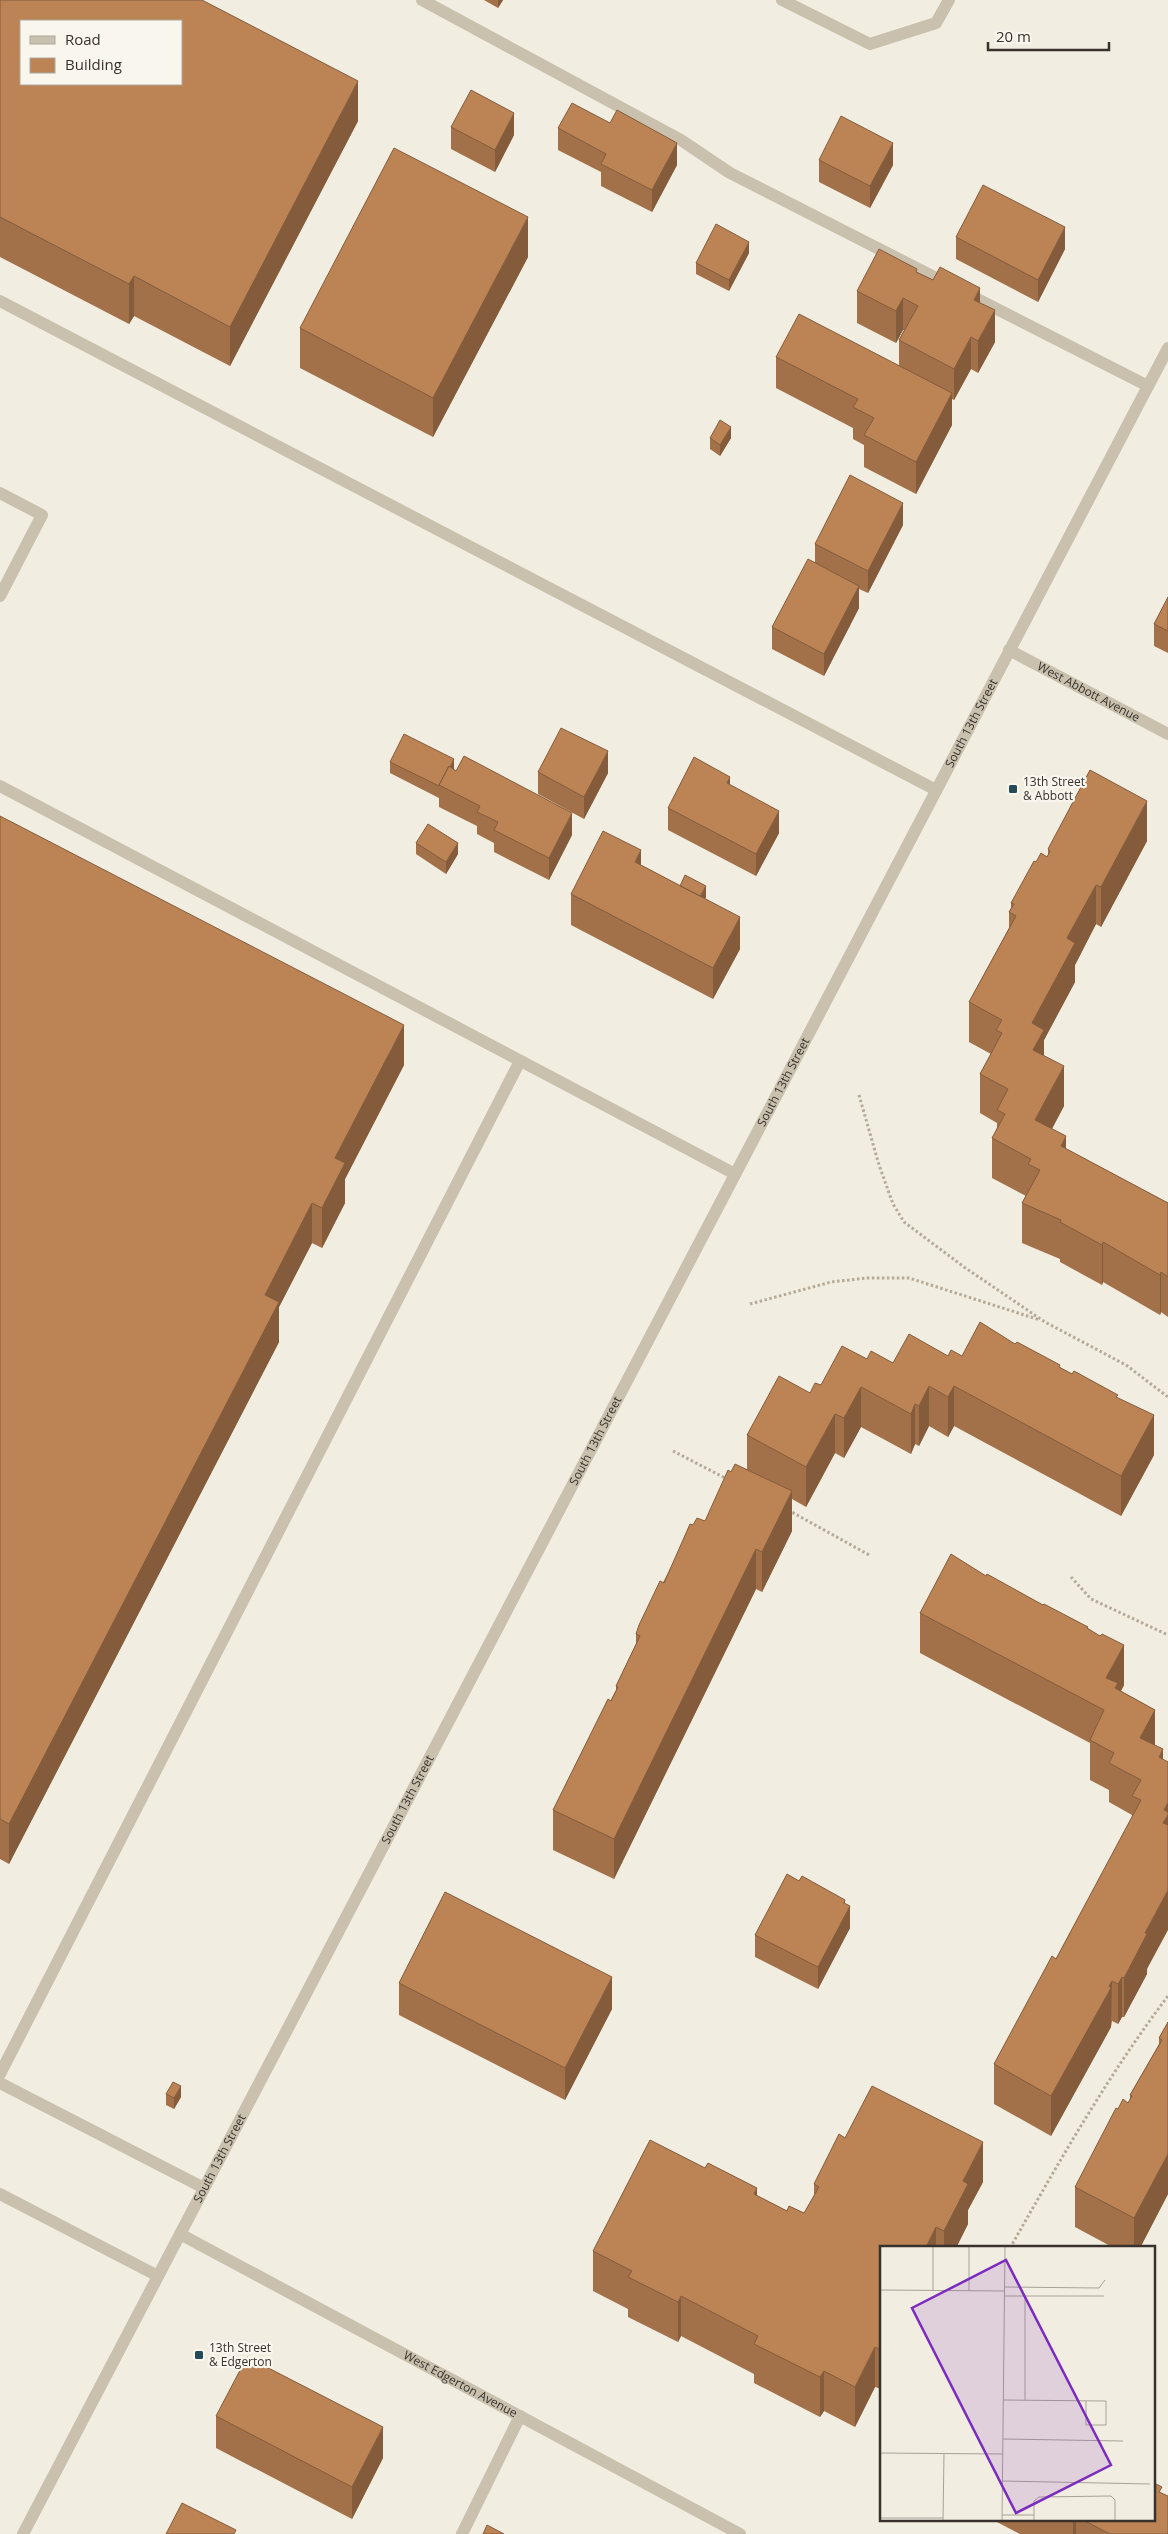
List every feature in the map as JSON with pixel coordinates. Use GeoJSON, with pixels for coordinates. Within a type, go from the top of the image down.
{"type":"FeatureCollection","features":[{"type":"Feature","properties":{"kind":"street"},"geometry":{"type":"LineString","coordinates":[[422,0],[672,135],[730,173],[1148,386]]}},
{"type":"Feature","properties":{"kind":"street"},"geometry":{"type":"LineString","coordinates":[[782,0],[870,44],[936,23],[949,0]]}},
{"type":"Feature","properties":{"kind":"street"},"geometry":{"type":"LineString","coordinates":[[0,301],[936,790]]}},
{"type":"Feature","properties":{"kind":"street","name":"South 13th Street"},"geometry":{"type":"LineString","coordinates":[[23,2534],[1168,348]]}},
{"type":"Feature","properties":{"kind":"street"},"geometry":{"type":"LineString","coordinates":[[0,493],[42,515],[0,596]]}},
{"type":"Feature","properties":{"kind":"street","name":"West Abbott Avenue"},"geometry":{"type":"LineString","coordinates":[[1009,650],[1168,734]]}},
{"type":"Feature","properties":{"kind":"street"},"geometry":{"type":"LineString","coordinates":[[0,786],[735,1174]]}},
{"type":"Feature","properties":{"kind":"street"},"geometry":{"type":"LineString","coordinates":[[0,2074],[520,1061]]}},
{"type":"Feature","properties":{"kind":"street"},"geometry":{"type":"LineString","coordinates":[[0,2082],[204,2188]]}},
{"type":"Feature","properties":{"kind":"street"},"geometry":{"type":"LineString","coordinates":[[0,2194],[158,2276]]}},
{"type":"Feature","properties":{"kind":"street","name":"West Edgerton Avenue"},"geometry":{"type":"LineString","coordinates":[[180,2234],[740,2534]]}},
{"type":"Feature","properties":{"kind":"street"},"geometry":{"type":"LineString","coordinates":[[462,2534],[520,2416]]}},
{"type":"Feature","properties":{"kind":"path"},"geometry":{"type":"LineString","coordinates":[[859,1095],[879,1165],[893,1204],[904,1222],[964,1267],[1045,1322],[1126,1365],[1168,1397]]}},
{"type":"Feature","properties":{"kind":"path"},"geometry":{"type":"LineString","coordinates":[[750,1304],[831,1282],[867,1278],[909,1278],[1045,1322]]}},
{"type":"Feature","properties":{"kind":"path"},"geometry":{"type":"LineString","coordinates":[[673,1451],[732,1482]]}},
{"type":"Feature","properties":{"kind":"path"},"geometry":{"type":"LineString","coordinates":[[784,1508],[871,1556]]}},
{"type":"Feature","properties":{"kind":"path"},"geometry":{"type":"LineString","coordinates":[[1071,1577],[1091,1599],[1168,1635],[1168,1629]]}},
{"type":"Feature","properties":{"kind":"path"},"geometry":{"type":"LineString","coordinates":[[1011,2246],[1062,2156],[1104,2089],[1136,2039],[1168,1996]]}},
{"type":"Feature","properties":{"kind":"building"},"geometry":{"type":"Polygon","coordinates":[[[0,0],[202,0],[358,81],[230,327],[134,276],[129,284],[0,217],[0,0]]]}},
{"type":"Feature","properties":{"kind":"building"},"geometry":{"type":"Polygon","coordinates":[[[471,90],[514,113],[495,150],[451,127],[471,90]]]}},
{"type":"Feature","properties":{"kind":"building"},"geometry":{"type":"Polygon","coordinates":[[[572,103],[610,123],[617,110],[677,143],[652,190],[601,164],[606,154],[558,128],[572,103]]]}},
{"type":"Feature","properties":{"kind":"building"},"geometry":{"type":"Polygon","coordinates":[[[841,116],[893,143],[870,186],[819,160],[841,116]]]}},
{"type":"Feature","properties":{"kind":"building"},"geometry":{"type":"Polygon","coordinates":[[[394,148],[528,217],[433,398],[300,328],[394,148]]]}},
{"type":"Feature","properties":{"kind":"building"},"geometry":{"type":"Polygon","coordinates":[[[983,185],[1065,227],[1038,280],[956,237],[983,185]]]}},
{"type":"Feature","properties":{"kind":"building"},"geometry":{"type":"Polygon","coordinates":[[[716,224],[749,242],[729,280],[696,263],[716,224]]]}},
{"type":"Feature","properties":{"kind":"building"},"geometry":{"type":"Polygon","coordinates":[[[879,249],[917,269],[916,272],[933,280],[940,267],[980,288],[974,300],[995,310],[978,341],[971,337],[954,369],[899,340],[918,306],[903,298],[896,311],[857,291],[879,249]]]}},
{"type":"Feature","properties":{"kind":"building"},"geometry":{"type":"Polygon","coordinates":[[[799,314],[952,393],[916,462],[864,435],[874,418],[853,407],[858,399],[776,357],[799,314]]]}},
{"type":"Feature","properties":{"kind":"building"},"geometry":{"type":"Polygon","coordinates":[[[720,420],[731,427],[720,445],[710,438],[720,420]]]}},
{"type":"Feature","properties":{"kind":"building"},"geometry":{"type":"Polygon","coordinates":[[[850,475],[903,503],[868,571],[815,544],[850,475]]]}},
{"type":"Feature","properties":{"kind":"building"},"geometry":{"type":"Polygon","coordinates":[[[808,559],[859,586],[824,654],[772,627],[808,559]]]}},
{"type":"Feature","properties":{"kind":"building"},"geometry":{"type":"Polygon","coordinates":[[[1168,597],[1168,631],[1154,624],[1168,597]]]}},
{"type":"Feature","properties":{"kind":"building"},"geometry":{"type":"Polygon","coordinates":[[[561,728],[608,751],[584,797],[538,772],[561,728]]]}},
{"type":"Feature","properties":{"kind":"building"},"geometry":{"type":"Polygon","coordinates":[[[404,734],[454,759],[439,786],[390,762],[404,734]]]}},
{"type":"Feature","properties":{"kind":"building"},"geometry":{"type":"Polygon","coordinates":[[[464,756],[572,813],[549,858],[494,830],[498,822],[477,812],[480,806],[439,785],[449,766],[456,771],[464,756]]]}},
{"type":"Feature","properties":{"kind":"building"},"geometry":{"type":"Polygon","coordinates":[[[694,757],[730,777],[727,783],[779,811],[756,854],[668,808],[694,757]]]}},
{"type":"Feature","properties":{"kind":"building"},"geometry":{"type":"Polygon","coordinates":[[[1090,770],[1147,801],[1101,887],[1096,885],[1067,938],[1075,943],[1032,1023],[1044,1030],[1033,1050],[1064,1066],[1035,1120],[1066,1136],[1061,1146],[1168,1203],[1168,1277],[1161,1272],[1160,1275],[1103,1242],[1102,1245],[1060,1222],[1061,1220],[1022,1203],[1040,1170],[1028,1164],[1031,1159],[992,1138],[1005,1114],[997,1110],[1008,1089],[980,1074],[1002,1033],[996,1030],[1002,1020],[969,1002],[1016,916],[1009,912],[1014,904],[1011,903],[1034,861],[1036,862],[1041,853],[1047,857],[1050,851],[1048,849],[1090,770]]]}},
{"type":"Feature","properties":{"kind":"building"},"geometry":{"type":"Polygon","coordinates":[[[0,816],[404,1025],[335,1158],[345,1163],[322,1208],[312,1203],[265,1295],[279,1302],[9,1824],[0,1819],[0,816]]]}},
{"type":"Feature","properties":{"kind":"building"},"geometry":{"type":"Polygon","coordinates":[[[428,824],[458,843],[446,862],[416,843],[428,824]]]}},
{"type":"Feature","properties":{"kind":"building"},"geometry":{"type":"Polygon","coordinates":[[[603,831],[641,850],[635,862],[740,917],[713,968],[571,894],[603,831]]]}},
{"type":"Feature","properties":{"kind":"building"},"geometry":{"type":"Polygon","coordinates":[[[685,875],[706,886],[700,896],[680,886],[685,875]]]}},
{"type":"Feature","properties":{"kind":"building"},"geometry":{"type":"Polygon","coordinates":[[[980,1322],[1015,1344],[1017,1342],[1060,1365],[1059,1367],[1072,1374],[1074,1371],[1118,1395],[1116,1397],[1154,1415],[1121,1476],[954,1386],[948,1397],[929,1386],[919,1406],[915,1404],[911,1414],[861,1387],[844,1418],[835,1414],[806,1467],[747,1435],[779,1376],[810,1393],[815,1383],[821,1385],[842,1346],[867,1359],[871,1351],[893,1363],[909,1334],[948,1356],[951,1350],[962,1356],[980,1322]]]}},
{"type":"Feature","properties":{"kind":"building"},"geometry":{"type":"Polygon","coordinates":[[[735,1464],[792,1491],[762,1552],[756,1549],[614,1839],[553,1810],[608,1699],[611,1701],[618,1687],[616,1686],[640,1636],[636,1634],[639,1625],[660,1581],[664,1583],[690,1524],[693,1525],[697,1518],[705,1521],[728,1470],[731,1472],[735,1464]]]}},
{"type":"Feature","properties":{"kind":"building"},"geometry":{"type":"Polygon","coordinates":[[[951,1554],[986,1576],[987,1574],[1088,1627],[1100,1636],[1102,1634],[1124,1645],[1106,1678],[1118,1683],[1115,1688],[1155,1710],[1140,1738],[1163,1749],[1159,1757],[1168,1762],[1168,1802],[1164,1810],[1168,1812],[1168,1815],[1163,1823],[1168,1825],[1168,1890],[1124,1978],[1122,1977],[1118,1984],[1112,1981],[1109,1986],[1111,1988],[1051,2096],[994,2064],[1052,1956],[1056,1959],[1141,1800],[1132,1796],[1141,1780],[1109,1763],[1114,1753],[1090,1740],[1104,1710],[920,1613],[951,1554]]]}},
{"type":"Feature","properties":{"kind":"building"},"geometry":{"type":"Polygon","coordinates":[[[787,1874],[799,1881],[802,1876],[845,1900],[844,1903],[850,1906],[818,1967],[755,1935],[787,1874]]]}},
{"type":"Feature","properties":{"kind":"building"},"geometry":{"type":"Polygon","coordinates":[[[445,1892],[612,1977],[565,2068],[399,1983],[445,1892]]]}},
{"type":"Feature","properties":{"kind":"building"},"geometry":{"type":"Polygon","coordinates":[[[1168,2022],[1168,2154],[1134,2218],[1075,2187],[1116,2108],[1118,2109],[1123,2099],[1128,2103],[1132,2096],[1130,2095],[1162,2040],[1159,2038],[1168,2022]]]}},
{"type":"Feature","properties":{"kind":"building"},"geometry":{"type":"Polygon","coordinates":[[[173,2082],[181,2086],[174,2098],[166,2094],[173,2082]]]}},
{"type":"Feature","properties":{"kind":"building"},"geometry":{"type":"Polygon","coordinates":[[[872,2086],[983,2142],[963,2181],[968,2184],[944,2231],[936,2227],[926,2246],[880,2246],[880,2350],[875,2347],[855,2387],[824,2371],[820,2377],[754,2344],[758,2336],[681,2296],[678,2302],[628,2277],[632,2271],[593,2251],[650,2140],[705,2168],[708,2163],[757,2188],[754,2194],[787,2211],[789,2206],[804,2213],[819,2187],[814,2184],[839,2134],[845,2138],[872,2086]]]}},
{"type":"Feature","properties":{"kind":"building"},"geometry":{"type":"Polygon","coordinates":[[[247,2357],[383,2427],[352,2487],[216,2416],[247,2357]]]}},
{"type":"Feature","properties":{"kind":"building"},"geometry":{"type":"Polygon","coordinates":[[[1156,2484],[1162,2487],[1159,2492],[1168,2496],[1168,2534],[1110,2534],[1087,2522],[1156,2522],[1156,2484]]]}},
{"type":"Feature","properties":{"kind":"building"},"geometry":{"type":"Polygon","coordinates":[[[182,2503],[236,2530],[234,2534],[166,2534],[182,2503]]]}},
{"type":"Feature","properties":{"kind":"building"},"geometry":{"type":"Polygon","coordinates":[[[487,2525],[504,2534],[483,2534],[487,2525]]]}},
{"type":"Feature","properties":{"kind":"place","name":"13th Street & Abbott"},"geometry":{"type":"Point","coordinates":[1013,789]}},
{"type":"Feature","properties":{"kind":"place","name":"13th Street & Edgerton"},"geometry":{"type":"Point","coordinates":[199,2355]}}]}
